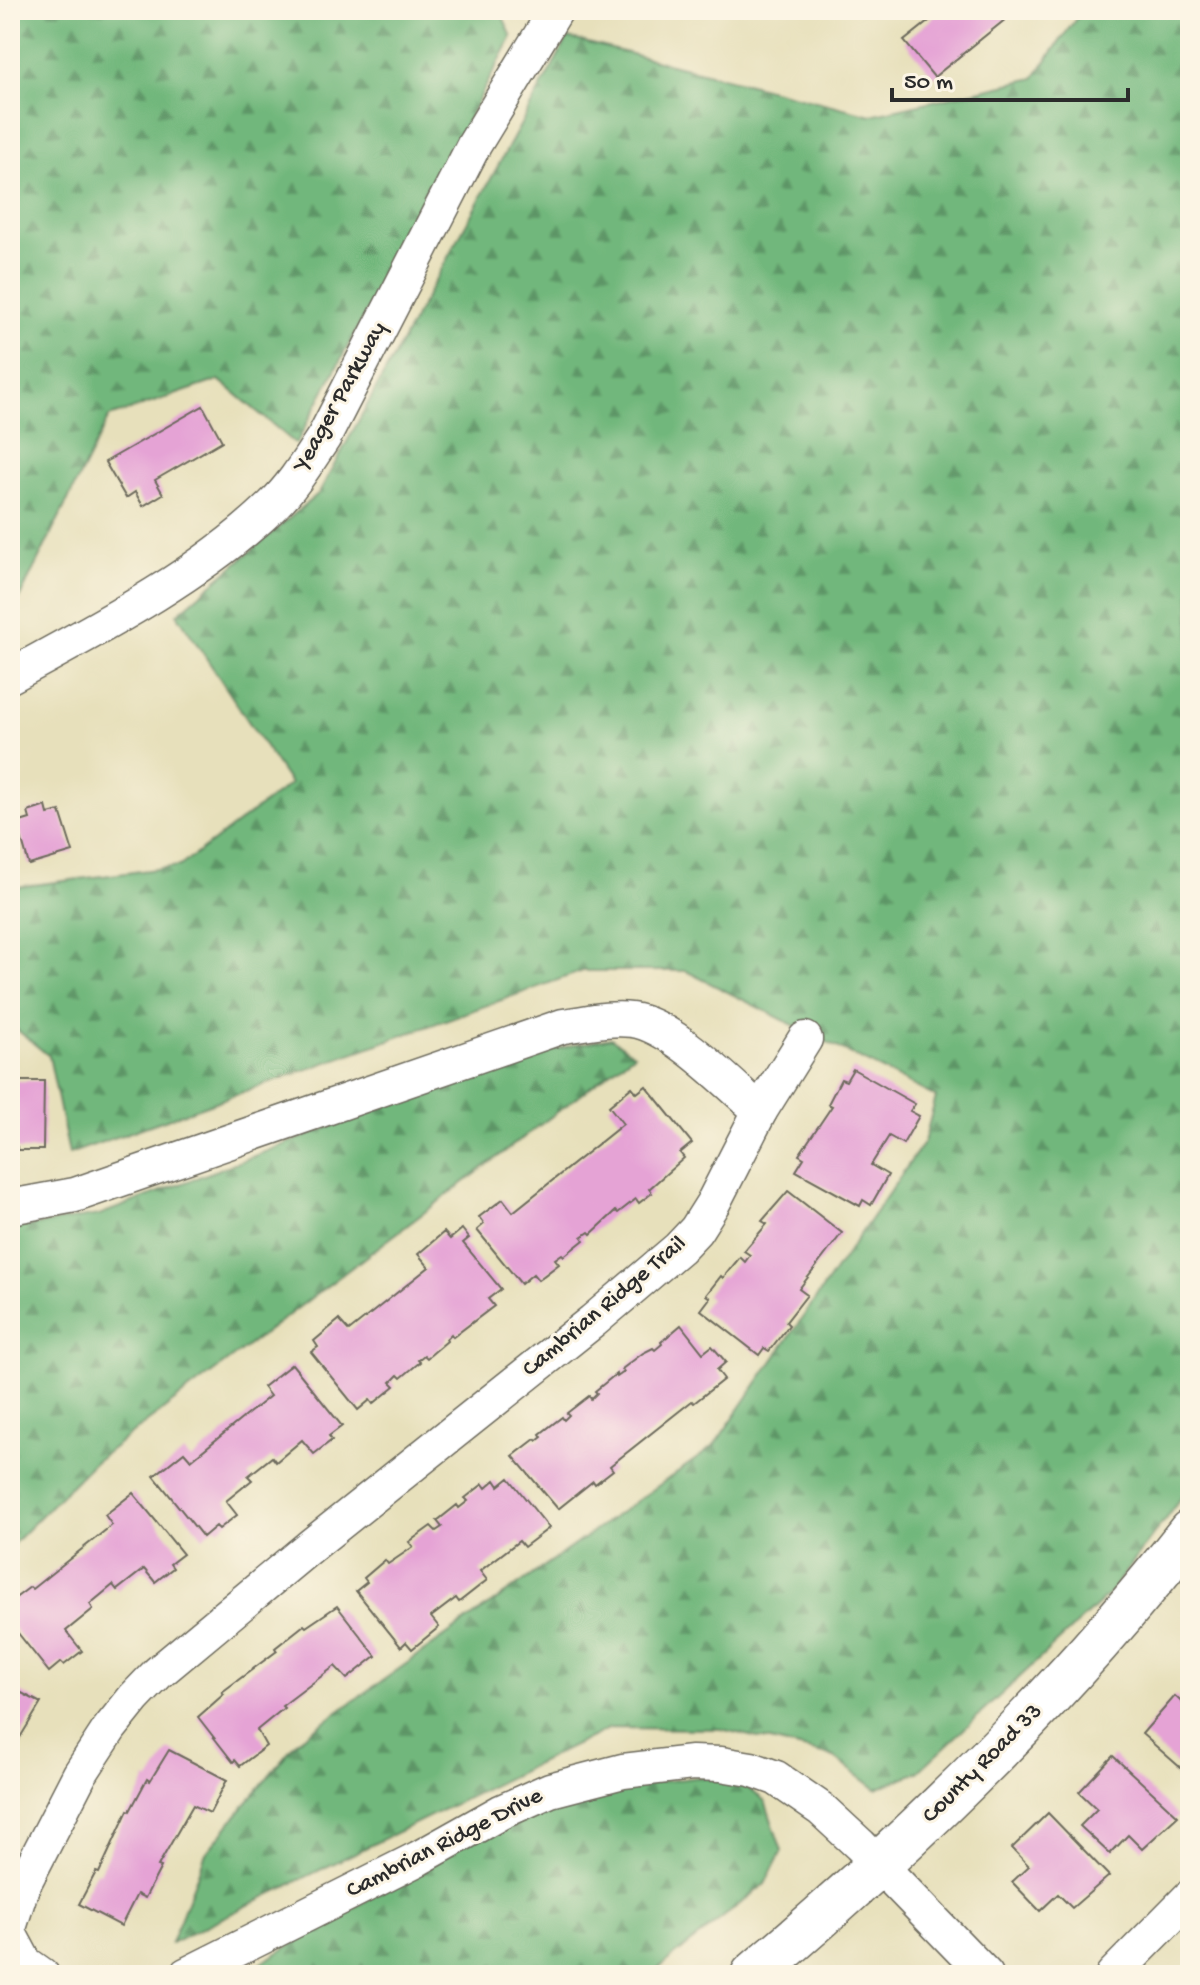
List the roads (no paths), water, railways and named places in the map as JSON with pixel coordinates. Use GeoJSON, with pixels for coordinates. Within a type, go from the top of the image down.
{"type":"FeatureCollection","features":[{"type":"Feature","properties":{"kind":"street","name":"Yeager Parkway"},"geometry":{"type":"LineString","coordinates":[[10,676],[185,574],[257,520],[296,478],[324,437],[474,145],[556,10]]}},
{"type":"Feature","properties":{"kind":"street"},"geometry":{"type":"LineString","coordinates":[[10,1207],[75,1195],[563,1026],[619,1019],[651,1025],[671,1037],[760,1111]]}},
{"type":"Feature","properties":{"kind":"street","name":"Cambrian Ridge Trail"},"geometry":{"type":"LineString","coordinates":[[10,1925],[22,1887],[80,1774],[134,1698],[158,1673],[312,1545],[593,1321],[679,1248],[696,1230],[713,1203],[760,1111],[805,1039]]}},
{"type":"Feature","properties":{"kind":"street","name":"County Road 33"},"geometry":{"type":"LineString","coordinates":[[753,1975],[927,1821],[1045,1702],[1190,1532]]}},
{"type":"Feature","properties":{"kind":"street","name":"Cambrian Ridge Drive"},"geometry":{"type":"LineString","coordinates":[[186,1975],[419,1858],[501,1812],[550,1790],[623,1771],[665,1765],[721,1764],[751,1769],[776,1778],[821,1809],[986,1975]]}},
{"type":"Feature","properties":{"kind":"street"},"geometry":{"type":"LineString","coordinates":[[1113,1975],[1190,1897]]}},
{"type":"Feature","properties":{"kind":"street"},"geometry":{"type":"LineString","coordinates":[[10,1935],[25,1963],[42,1975]]}}]}
